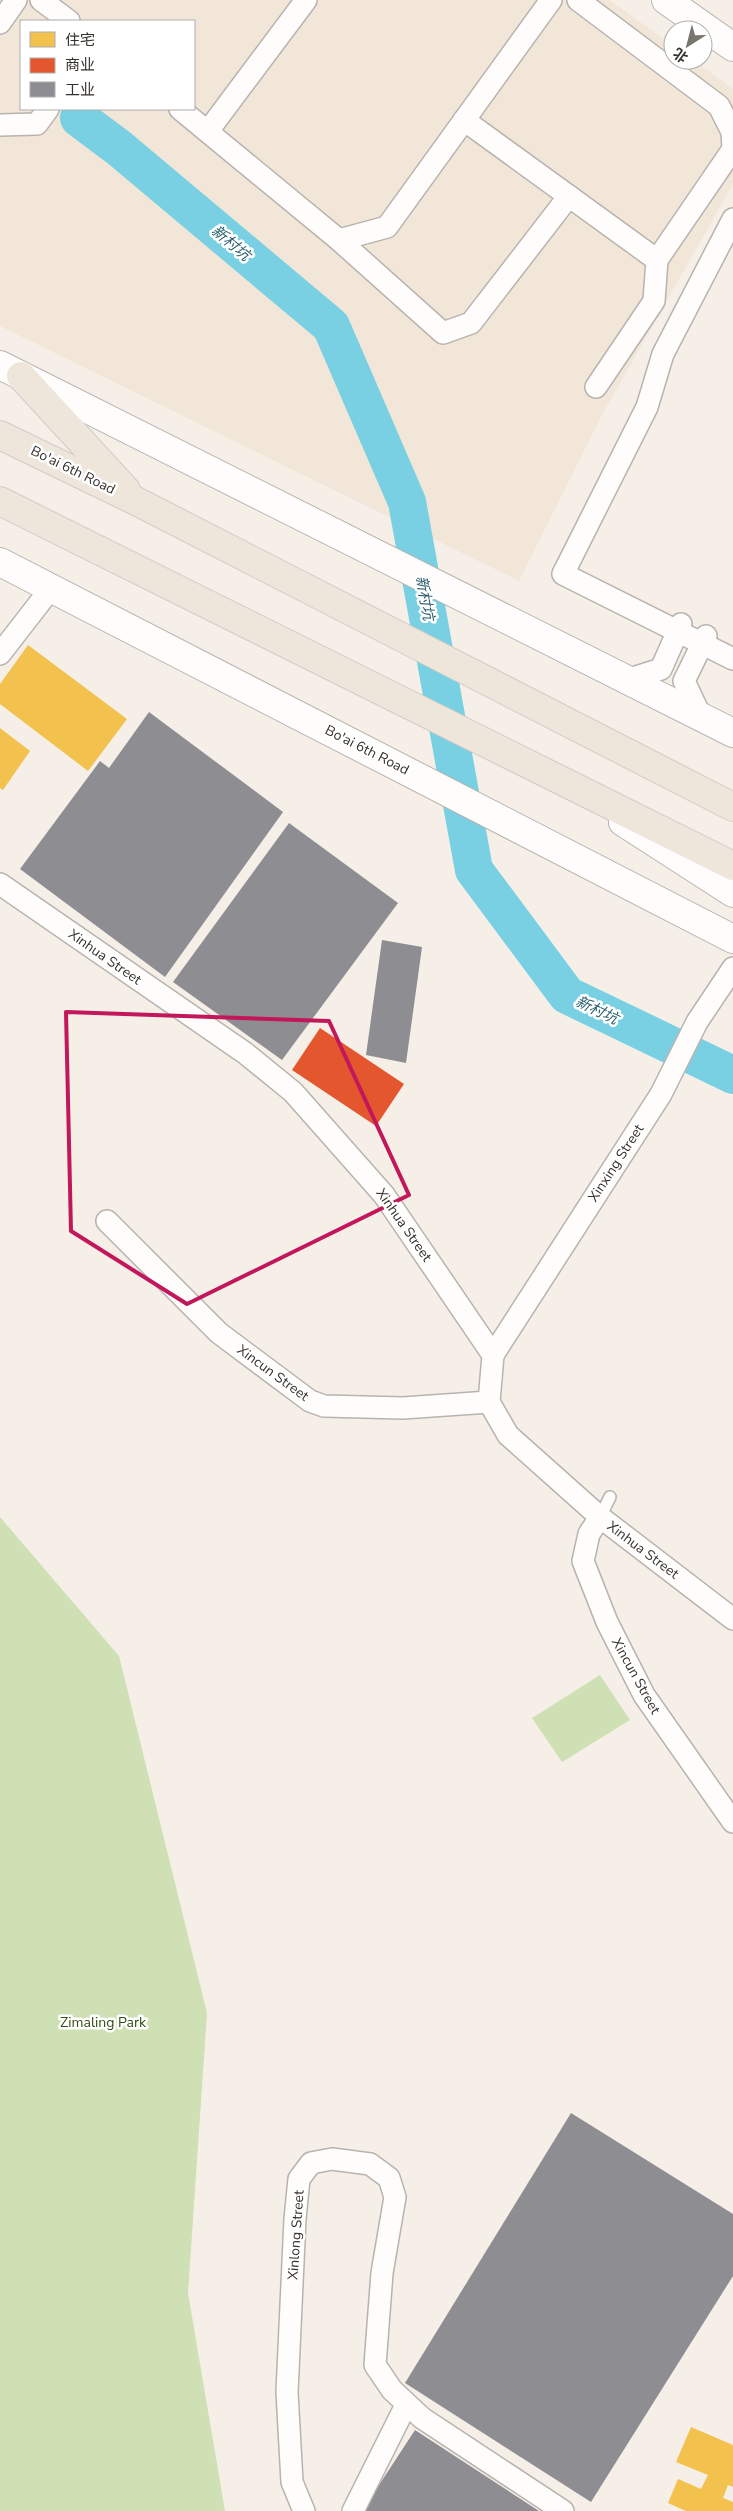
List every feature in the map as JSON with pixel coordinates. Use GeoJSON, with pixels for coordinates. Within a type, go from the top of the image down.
{"type":"FeatureCollection","features":[{"type":"Feature","properties":{"kind":"highway"},"geometry":{"type":"LineString","coordinates":[[11,370],[136,501]]}},
{"type":"Feature","properties":{"kind":"highway","name":"Bo'ai 6th Road"},"geometry":{"type":"LineString","coordinates":[[0,435],[136,501],[725,801]]}},
{"type":"Feature","properties":{"kind":"highway"},"geometry":{"type":"LineString","coordinates":[[0,501],[733,866]]}},
{"type":"Feature","properties":{"kind":"street"},"geometry":{"type":"LineString","coordinates":[[0,23],[16,0]]}},
{"type":"Feature","properties":{"kind":"street"},"geometry":{"type":"LineString","coordinates":[[41,0],[68,20]]}},
{"type":"Feature","properties":{"kind":"street"},"geometry":{"type":"LineString","coordinates":[[208,131],[306,0]]}},
{"type":"Feature","properties":{"kind":"street"},"geometry":{"type":"LineString","coordinates":[[339,240],[387,227],[551,0]]}},
{"type":"Feature","properties":{"kind":"street"},"geometry":{"type":"LineString","coordinates":[[578,0],[719,106],[732,132],[733,149],[657,260],[654,301],[596,387]]}},
{"type":"Feature","properties":{"kind":"street"},"geometry":{"type":"LineString","coordinates":[[666,0],[733,47]]}},
{"type":"Feature","properties":{"kind":"street"},"geometry":{"type":"LineString","coordinates":[[693,0],[733,28]]}},
{"type":"Feature","properties":{"kind":"street"},"geometry":{"type":"LineString","coordinates":[[0,125],[37,124],[47,110]]}},
{"type":"Feature","properties":{"kind":"street"},"geometry":{"type":"LineString","coordinates":[[181,110],[339,240],[443,333],[471,323],[569,196]]}},
{"type":"Feature","properties":{"kind":"street"},"geometry":{"type":"LineString","coordinates":[[464,120],[657,260]]}},
{"type":"Feature","properties":{"kind":"street"},"geometry":{"type":"LineString","coordinates":[[733,219],[663,354],[647,407],[563,574],[680,628],[704,640],[733,659]]}},
{"type":"Feature","properties":{"kind":"street"},"geometry":{"type":"LineString","coordinates":[[680,628],[581,573],[577,562],[654,407],[672,356],[733,240]]}},
{"type":"Feature","properties":{"kind":"street"},"geometry":{"type":"LineString","coordinates":[[11,370],[733,733]]}},
{"type":"Feature","properties":{"kind":"street","name":"Bo'ai 6th Road"},"geometry":{"type":"LineString","coordinates":[[0,562],[52,587],[733,939]]}},
{"type":"Feature","properties":{"kind":"street"},"geometry":{"type":"LineString","coordinates":[[0,654],[52,587]]}},
{"type":"Feature","properties":{"kind":"street"},"geometry":{"type":"LineString","coordinates":[[627,680],[662,669],[680,628]]}},
{"type":"Feature","properties":{"kind":"street"},"geometry":{"type":"LineString","coordinates":[[704,640],[733,650]]}},
{"type":"Feature","properties":{"kind":"street"},"geometry":{"type":"LineString","coordinates":[[701,717],[684,681],[704,640]]}},
{"type":"Feature","properties":{"kind":"street"},"geometry":{"type":"LineString","coordinates":[[561,782],[733,893]]}},
{"type":"Feature","properties":{"kind":"street","name":"Xinhua Street"},"geometry":{"type":"LineString","coordinates":[[0,884],[245,1053],[293,1092],[384,1194],[493,1355]]}},
{"type":"Feature","properties":{"kind":"street","name":"Xinxing Street"},"geometry":{"type":"LineString","coordinates":[[493,1355],[661,1094],[697,1022],[733,968]]}},
{"type":"Feature","properties":{"kind":"street","name":"Xincun Street"},"geometry":{"type":"LineString","coordinates":[[107,1221],[218,1333],[310,1401],[324,1406],[403,1408],[489,1402]]}},
{"type":"Feature","properties":{"kind":"street"},"geometry":{"type":"LineString","coordinates":[[489,1402],[493,1355]]}},
{"type":"Feature","properties":{"kind":"street","name":"Xinhua Street"},"geometry":{"type":"LineString","coordinates":[[489,1402],[508,1435],[600,1517],[733,1619]]}},
{"type":"Feature","properties":{"kind":"street","name":"Xincun Street"},"geometry":{"type":"LineString","coordinates":[[600,1517],[589,1534],[583,1561],[607,1622],[644,1695],[733,1822]]}},
{"type":"Feature","properties":{"kind":"street","name":"Xinlong Street"},"geometry":{"type":"LineString","coordinates":[[304,2511],[292,2482],[287,2392],[295,2219],[299,2179],[311,2163],[332,2160],[370,2164],[389,2178],[395,2197],[382,2273],[375,2365],[392,2390],[406,2405],[442,2432],[563,2511]]}},
{"type":"Feature","properties":{"kind":"street"},"geometry":{"type":"LineString","coordinates":[[353,2511],[406,2405]]}},
{"type":"Feature","properties":{"kind":"lane"},"geometry":{"type":"LineString","coordinates":[[600,1517],[610,1498]]}},
{"type":"Feature","properties":{"kind":"highlighted area"},"geometry":{"type":"Polygon","coordinates":[[[66,1012],[329,1021],[409,1195],[187,1304],[71,1231],[66,1012]]]}},
{"type":"Feature","properties":{"kind":"shaded area"},"geometry":{"type":"Polygon","coordinates":[[[0,0],[610,0],[663,39],[663,70],[707,70],[733,89],[733,184],[602,415],[519,581],[0,326],[0,0]]]}},
{"type":"Feature","properties":{"kind":"green space","name":"Zimaling Park"},"geometry":{"type":"Polygon","coordinates":[[[0,1517],[119,1656],[207,2013],[188,2293],[225,2511],[0,2511],[0,1517]]]}},
{"type":"Feature","properties":{"kind":"green space"},"geometry":{"type":"Polygon","coordinates":[[[600,1675],[630,1720],[562,1762],[532,1718],[600,1675]]]}},
{"type":"Feature","properties":{"kind":"building: 住宅"},"geometry":{"type":"Polygon","coordinates":[[[28,645],[127,719],[88,771],[0,704],[0,684],[28,645]]]}},
{"type":"Feature","properties":{"kind":"building: 住宅"},"geometry":{"type":"Polygon","coordinates":[[[0,728],[30,751],[3,790],[0,788],[0,728]]]}},
{"type":"Feature","properties":{"kind":"building: 住宅"},"geometry":{"type":"Polygon","coordinates":[[[691,2427],[733,2445],[733,2487],[728,2485],[723,2498],[733,2502],[733,2511],[686,2511],[668,2503],[678,2479],[701,2489],[708,2475],[676,2462],[691,2427]]]}},
{"type":"Feature","properties":{"kind":"building: 商业"},"geometry":{"type":"Polygon","coordinates":[[[320,1028],[404,1084],[376,1126],[292,1070],[320,1028]]]}},
{"type":"Feature","properties":{"kind":"building: 工业"},"geometry":{"type":"Polygon","coordinates":[[[149,712],[283,812],[165,977],[20,869],[100,761],[109,768],[149,712]]]}},
{"type":"Feature","properties":{"kind":"building: 工业"},"geometry":{"type":"Polygon","coordinates":[[[289,823],[398,903],[282,1060],[173,982],[289,823]]]}},
{"type":"Feature","properties":{"kind":"building: 工业"},"geometry":{"type":"Polygon","coordinates":[[[382,940],[422,947],[406,1063],[366,1055],[382,940]]]}},
{"type":"Feature","properties":{"kind":"building: 工业"},"geometry":{"type":"Polygon","coordinates":[[[571,2113],[733,2214],[733,2276],[591,2502],[405,2383],[571,2113]]]}},
{"type":"Feature","properties":{"kind":"building: 工业"},"geometry":{"type":"Polygon","coordinates":[[[415,2430],[539,2511],[362,2511],[415,2430]]]}},
{"type":"Feature","properties":{"kind":"waterway","name":"新村坑"},"geometry":{"type":"LineString","coordinates":[[79,118],[119,148],[331,326],[407,502],[474,870],[567,995],[733,1075]]}}]}
